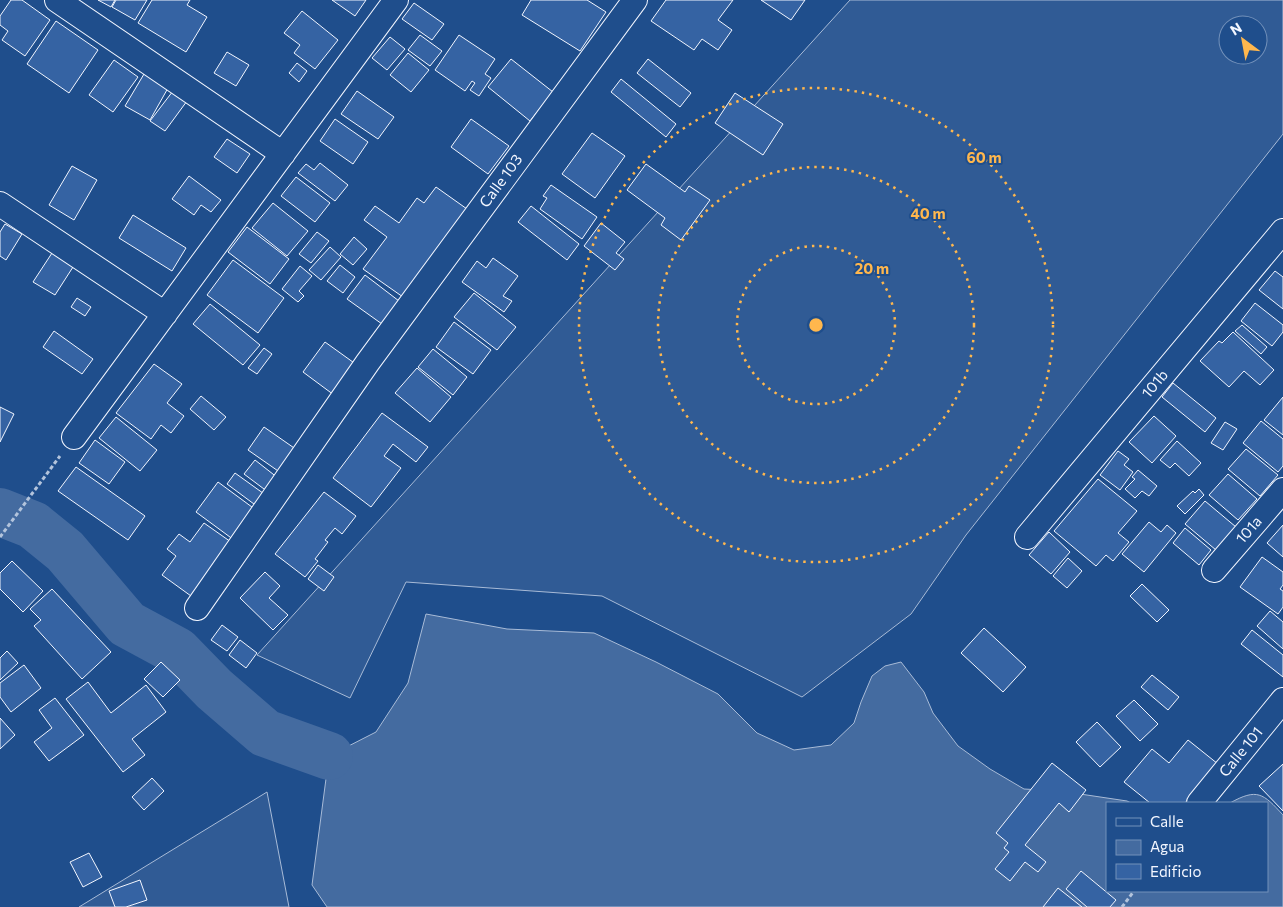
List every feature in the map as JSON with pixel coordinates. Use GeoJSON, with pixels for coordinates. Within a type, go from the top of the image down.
{"type":"FeatureCollection","features":[{"type":"Feature","properties":{"kind":"street"},"geometry":{"type":"LineString","coordinates":[[57,0],[283,154]]}},
{"type":"Feature","properties":{"kind":"street"},"geometry":{"type":"LineString","coordinates":[[74,437],[396,0]]}},
{"type":"Feature","properties":{"kind":"street","name":"Calle 103"},"geometry":{"type":"LineString","coordinates":[[197,608],[368,362],[634,0]]}},
{"type":"Feature","properties":{"kind":"street"},"geometry":{"type":"LineString","coordinates":[[0,204],[165,314]]}},
{"type":"Feature","properties":{"kind":"street","name":"101b"},"geometry":{"type":"LineString","coordinates":[[1027,537],[1283,231]]}},
{"type":"Feature","properties":{"kind":"street","name":"101a"},"geometry":{"type":"LineString","coordinates":[[1214,570],[1283,490]]}},
{"type":"Feature","properties":{"kind":"street","name":"Calle 101"},"geometry":{"type":"LineString","coordinates":[[1200,802],[1283,700]]}},
{"type":"Feature","properties":{"kind":"path"},"geometry":{"type":"LineString","coordinates":[[0,537],[74,437]]}},
{"type":"Feature","properties":{"kind":"path"},"geometry":{"type":"LineString","coordinates":[[1122,907],[1133,892]]}},
{"type":"Feature","properties":{"kind":"shaded area"},"geometry":{"type":"Polygon","coordinates":[[[850,0],[1283,0],[1283,134],[966,535],[911,614],[802,697],[602,596],[406,582],[350,698],[257,655],[850,0]]]}},
{"type":"Feature","properties":{"kind":"shaded area"},"geometry":{"type":"Polygon","coordinates":[[[267,792],[289,907],[79,907],[267,792]]]}},
{"type":"Feature","properties":{"kind":"water"},"geometry":{"type":"Polygon","coordinates":[[[426,614],[507,629],[594,633],[718,694],[757,733],[794,750],[831,745],[854,723],[872,676],[885,666],[901,662],[924,692],[933,713],[958,746],[990,769],[1024,789],[1060,791],[1129,802],[1106,802],[1106,892],[1268,892],[1268,802],[1232,802],[1253,794],[1265,798],[1283,815],[1283,907],[327,907],[312,885],[329,756],[376,732],[408,683],[426,614]]]}},
{"type":"Feature","properties":{"kind":"building"},"geometry":{"type":"Polygon","coordinates":[[[11,0],[22,0],[50,20],[25,56],[2,40],[8,31],[0,25],[0,16],[11,0]]]}},
{"type":"Feature","properties":{"kind":"building"},"geometry":{"type":"Polygon","coordinates":[[[98,0],[115,0],[111,7],[98,0]]]}},
{"type":"Feature","properties":{"kind":"building"},"geometry":{"type":"Polygon","coordinates":[[[116,0],[147,0],[135,20],[112,7],[116,0]]]}},
{"type":"Feature","properties":{"kind":"building"},"geometry":{"type":"Polygon","coordinates":[[[152,0],[190,0],[187,5],[207,17],[186,52],[138,23],[152,0]]]}},
{"type":"Feature","properties":{"kind":"building"},"geometry":{"type":"Polygon","coordinates":[[[332,0],[366,0],[355,16],[332,0]]]}},
{"type":"Feature","properties":{"kind":"building"},"geometry":{"type":"Polygon","coordinates":[[[531,0],[587,0],[606,12],[580,51],[522,15],[531,0]]]}},
{"type":"Feature","properties":{"kind":"building"},"geometry":{"type":"Polygon","coordinates":[[[666,0],[733,0],[718,20],[732,30],[718,50],[702,39],[694,50],[651,21],[666,0]]]}},
{"type":"Feature","properties":{"kind":"building"},"geometry":{"type":"Polygon","coordinates":[[[761,0],[805,0],[791,20],[761,0]]]}},
{"type":"Feature","properties":{"kind":"building"},"geometry":{"type":"Polygon","coordinates":[[[414,3],[444,24],[432,40],[402,19],[414,3]]]}},
{"type":"Feature","properties":{"kind":"building"},"geometry":{"type":"Polygon","coordinates":[[[302,11],[338,40],[315,69],[294,53],[300,45],[284,33],[302,11]]]}},
{"type":"Feature","properties":{"kind":"building"},"geometry":{"type":"Polygon","coordinates":[[[56,21],[98,50],[69,93],[27,64],[56,21]]]}},
{"type":"Feature","properties":{"kind":"building"},"geometry":{"type":"Polygon","coordinates":[[[420,35],[442,51],[430,66],[408,50],[420,35]]]}},
{"type":"Feature","properties":{"kind":"building"},"geometry":{"type":"Polygon","coordinates":[[[459,35],[495,59],[485,74],[491,78],[479,96],[470,90],[475,83],[472,81],[465,91],[435,70],[459,35]]]}},
{"type":"Feature","properties":{"kind":"building"},"geometry":{"type":"Polygon","coordinates":[[[390,37],[405,49],[387,70],[372,58],[390,37]]]}},
{"type":"Feature","properties":{"kind":"building"},"geometry":{"type":"Polygon","coordinates":[[[227,52],[249,65],[236,86],[214,73],[227,52]]]}},
{"type":"Feature","properties":{"kind":"building"},"geometry":{"type":"Polygon","coordinates":[[[408,53],[429,70],[411,92],[390,75],[408,53]]]}},
{"type":"Feature","properties":{"kind":"building"},"geometry":{"type":"Polygon","coordinates":[[[511,59],[553,92],[530,121],[488,87],[511,59]]]}},
{"type":"Feature","properties":{"kind":"building"},"geometry":{"type":"Polygon","coordinates":[[[648,59],[691,93],[680,107],[637,73],[648,59]]]}},
{"type":"Feature","properties":{"kind":"building"},"geometry":{"type":"Polygon","coordinates":[[[114,60],[138,77],[113,112],[89,95],[114,60]]]}},
{"type":"Feature","properties":{"kind":"building"},"geometry":{"type":"Polygon","coordinates":[[[297,63],[307,71],[299,82],[289,73],[297,63]]]}},
{"type":"Feature","properties":{"kind":"building"},"geometry":{"type":"Polygon","coordinates":[[[144,74],[168,88],[150,120],[125,106],[144,74]]]}},
{"type":"Feature","properties":{"kind":"building"},"geometry":{"type":"Polygon","coordinates":[[[621,79],[676,124],[666,137],[611,92],[621,79]]]}},
{"type":"Feature","properties":{"kind":"building"},"geometry":{"type":"Polygon","coordinates":[[[173,91],[187,101],[165,131],[150,121],[173,91]]]}},
{"type":"Feature","properties":{"kind":"building"},"geometry":{"type":"Polygon","coordinates":[[[357,91],[394,117],[378,139],[341,114],[357,91]]]}},
{"type":"Feature","properties":{"kind":"building"},"geometry":{"type":"Polygon","coordinates":[[[735,93],[783,124],[763,155],[715,123],[735,93]]]}},
{"type":"Feature","properties":{"kind":"building"},"geometry":{"type":"Polygon","coordinates":[[[335,119],[368,142],[353,164],[320,141],[335,119]]]}},
{"type":"Feature","properties":{"kind":"building"},"geometry":{"type":"Polygon","coordinates":[[[471,119],[509,146],[488,174],[451,147],[471,119]]]}},
{"type":"Feature","properties":{"kind":"building"},"geometry":{"type":"Polygon","coordinates":[[[592,133],[625,156],[595,198],[562,174],[592,133]]]}},
{"type":"Feature","properties":{"kind":"building"},"geometry":{"type":"Polygon","coordinates":[[[227,139],[250,154],[237,173],[214,157],[227,139]]]}},
{"type":"Feature","properties":{"kind":"building"},"geometry":{"type":"Polygon","coordinates":[[[320,163],[348,185],[335,201],[298,173],[306,164],[314,170],[320,163]]]}},
{"type":"Feature","properties":{"kind":"building"},"geometry":{"type":"Polygon","coordinates":[[[646,164],[685,192],[689,186],[710,200],[681,240],[661,225],[665,218],[627,190],[646,164]]]}},
{"type":"Feature","properties":{"kind":"building"},"geometry":{"type":"Polygon","coordinates":[[[72,166],[97,180],[74,220],[49,205],[72,166]]]}},
{"type":"Feature","properties":{"kind":"building"},"geometry":{"type":"Polygon","coordinates":[[[189,176],[221,200],[211,212],[201,205],[194,215],[172,199],[189,176]]]}},
{"type":"Feature","properties":{"kind":"building"},"geometry":{"type":"Polygon","coordinates":[[[296,177],[330,203],[315,222],[281,196],[296,177]]]}},
{"type":"Feature","properties":{"kind":"building"},"geometry":{"type":"Polygon","coordinates":[[[551,185],[597,217],[582,239],[540,209],[547,198],[543,196],[551,185]]]}},
{"type":"Feature","properties":{"kind":"building"},"geometry":{"type":"Polygon","coordinates":[[[436,187],[467,209],[403,297],[363,269],[387,237],[364,220],[375,206],[399,223],[417,198],[424,203],[436,187]]]}},
{"type":"Feature","properties":{"kind":"building"},"geometry":{"type":"Polygon","coordinates":[[[273,203],[308,231],[287,256],[252,228],[273,203]]]}},
{"type":"Feature","properties":{"kind":"building"},"geometry":{"type":"Polygon","coordinates":[[[531,206],[579,244],[567,260],[518,222],[531,206]]]}},
{"type":"Feature","properties":{"kind":"building"},"geometry":{"type":"Polygon","coordinates":[[[133,215],[186,248],[172,271],[119,238],[133,215]]]}},
{"type":"Feature","properties":{"kind":"building"},"geometry":{"type":"Polygon","coordinates":[[[601,223],[625,242],[616,253],[624,259],[615,270],[584,246],[601,223]]]}},
{"type":"Feature","properties":{"kind":"building"},"geometry":{"type":"Polygon","coordinates":[[[5,224],[22,234],[6,260],[0,256],[0,232],[5,224]]]}},
{"type":"Feature","properties":{"kind":"building"},"geometry":{"type":"Polygon","coordinates":[[[247,227],[289,259],[270,284],[228,252],[247,227]]]}},
{"type":"Feature","properties":{"kind":"building"},"geometry":{"type":"Polygon","coordinates":[[[317,232],[329,241],[311,263],[299,254],[317,232]]]}},
{"type":"Feature","properties":{"kind":"building"},"geometry":{"type":"Polygon","coordinates":[[[354,237],[367,249],[353,265],[340,254],[354,237]]]}},
{"type":"Feature","properties":{"kind":"building"},"geometry":{"type":"Polygon","coordinates":[[[330,247],[341,257],[321,280],[309,270],[330,247]]]}},
{"type":"Feature","properties":{"kind":"building"},"geometry":{"type":"Polygon","coordinates":[[[52,253],[73,267],[55,295],[33,282],[52,253]]]}},
{"type":"Feature","properties":{"kind":"building"},"geometry":{"type":"Polygon","coordinates":[[[493,258],[518,276],[503,296],[512,301],[504,312],[462,282],[477,261],[486,268],[493,258]]]}},
{"type":"Feature","properties":{"kind":"building"},"geometry":{"type":"Polygon","coordinates":[[[233,260],[284,298],[258,333],[207,295],[233,260]]]}},
{"type":"Feature","properties":{"kind":"building"},"geometry":{"type":"Polygon","coordinates":[[[340,265],[355,277],[343,293],[327,281],[340,265]]]}},
{"type":"Feature","properties":{"kind":"building"},"geometry":{"type":"Polygon","coordinates":[[[300,266],[312,276],[299,291],[304,296],[298,302],[282,289],[300,266]]]}},
{"type":"Feature","properties":{"kind":"building"},"geometry":{"type":"Polygon","coordinates":[[[1275,271],[1283,277],[1283,309],[1259,290],[1275,271]]]}},
{"type":"Feature","properties":{"kind":"building"},"geometry":{"type":"Polygon","coordinates":[[[365,275],[399,301],[382,324],[347,299],[365,275]]]}},
{"type":"Feature","properties":{"kind":"building"},"geometry":{"type":"Polygon","coordinates":[[[474,293],[516,327],[497,350],[454,317],[474,293]]]}},
{"type":"Feature","properties":{"kind":"building"},"geometry":{"type":"Polygon","coordinates":[[[77,298],[91,307],[85,316],[71,307],[77,298]]]}},
{"type":"Feature","properties":{"kind":"building"},"geometry":{"type":"Polygon","coordinates":[[[1255,303],[1283,325],[1283,332],[1272,346],[1241,321],[1255,303]]]}},
{"type":"Feature","properties":{"kind":"building"},"geometry":{"type":"Polygon","coordinates":[[[210,304],[260,345],[243,365],[193,324],[210,304]]]}},
{"type":"Feature","properties":{"kind":"building"},"geometry":{"type":"Polygon","coordinates":[[[454,322],[491,350],[473,374],[436,347],[454,322]]]}},
{"type":"Feature","properties":{"kind":"building"},"geometry":{"type":"Polygon","coordinates":[[[1242,325],[1267,347],[1261,354],[1235,331],[1242,325]]]}},
{"type":"Feature","properties":{"kind":"building"},"geometry":{"type":"Polygon","coordinates":[[[54,331],[93,359],[82,374],[43,347],[54,331]]]}},
{"type":"Feature","properties":{"kind":"building"},"geometry":{"type":"Polygon","coordinates":[[[1233,332],[1274,370],[1260,385],[1244,371],[1229,387],[1200,361],[1219,341],[1222,343],[1233,332]]]}},
{"type":"Feature","properties":{"kind":"building"},"geometry":{"type":"Polygon","coordinates":[[[325,342],[357,365],[334,395],[303,372],[325,342]]]}},
{"type":"Feature","properties":{"kind":"building"},"geometry":{"type":"Polygon","coordinates":[[[264,348],[272,354],[257,374],[248,368],[264,348]]]}},
{"type":"Feature","properties":{"kind":"building"},"geometry":{"type":"Polygon","coordinates":[[[433,349],[467,377],[453,395],[418,367],[433,349]]]}},
{"type":"Feature","properties":{"kind":"building"},"geometry":{"type":"Polygon","coordinates":[[[154,364],[182,384],[167,403],[184,416],[171,433],[161,425],[151,439],[116,413],[154,364]]]}},
{"type":"Feature","properties":{"kind":"building"},"geometry":{"type":"Polygon","coordinates":[[[417,368],[451,397],[430,422],[395,393],[417,368]]]}},
{"type":"Feature","properties":{"kind":"building"},"geometry":{"type":"Polygon","coordinates":[[[1173,383],[1216,418],[1205,432],[1162,397],[1173,383]]]}},
{"type":"Feature","properties":{"kind":"building"},"geometry":{"type":"Polygon","coordinates":[[[201,396],[226,417],[214,430],[190,409],[201,396]]]}},
{"type":"Feature","properties":{"kind":"building"},"geometry":{"type":"Polygon","coordinates":[[[1283,397],[1283,435],[1264,420],[1283,397]]]}},
{"type":"Feature","properties":{"kind":"building"},"geometry":{"type":"Polygon","coordinates":[[[0,407],[14,414],[0,442],[0,407]]]}},
{"type":"Feature","properties":{"kind":"building"},"geometry":{"type":"Polygon","coordinates":[[[382,413],[428,447],[416,462],[393,444],[384,456],[401,468],[371,507],[333,478],[382,413]]]}},
{"type":"Feature","properties":{"kind":"building"},"geometry":{"type":"Polygon","coordinates":[[[1154,416],[1176,436],[1152,463],[1129,442],[1154,416]]]}},
{"type":"Feature","properties":{"kind":"building"},"geometry":{"type":"Polygon","coordinates":[[[116,417],[157,450],[140,471],[99,438],[116,417]]]}},
{"type":"Feature","properties":{"kind":"building"},"geometry":{"type":"Polygon","coordinates":[[[1261,421],[1283,439],[1283,466],[1278,472],[1243,443],[1261,421]]]}},
{"type":"Feature","properties":{"kind":"building"},"geometry":{"type":"Polygon","coordinates":[[[1225,422],[1237,429],[1223,450],[1211,443],[1225,422]]]}},
{"type":"Feature","properties":{"kind":"building"},"geometry":{"type":"Polygon","coordinates":[[[264,427],[297,450],[281,473],[248,450],[264,427]]]}},
{"type":"Feature","properties":{"kind":"building"},"geometry":{"type":"Polygon","coordinates":[[[95,440],[125,462],[109,484],[79,463],[95,440]]]}},
{"type":"Feature","properties":{"kind":"building"},"geometry":{"type":"Polygon","coordinates":[[[1177,441],[1201,463],[1189,476],[1175,463],[1170,468],[1160,460],[1177,441]]]}},
{"type":"Feature","properties":{"kind":"building"},"geometry":{"type":"Polygon","coordinates":[[[1246,449],[1278,475],[1260,496],[1228,469],[1246,449]]]}},
{"type":"Feature","properties":{"kind":"building"},"geometry":{"type":"Polygon","coordinates":[[[1118,451],[1129,459],[1124,465],[1133,472],[1120,490],[1100,475],[1118,451]]]}},
{"type":"Feature","properties":{"kind":"building"},"geometry":{"type":"Polygon","coordinates":[[[255,460],[278,478],[268,492],[244,474],[255,460]]]}},
{"type":"Feature","properties":{"kind":"building"},"geometry":{"type":"Polygon","coordinates":[[[76,467],[145,516],[128,540],[58,491],[76,467]]]}},
{"type":"Feature","properties":{"kind":"building"},"geometry":{"type":"Polygon","coordinates":[[[1138,470],[1157,486],[1149,496],[1142,491],[1135,498],[1125,489],[1135,479],[1132,477],[1138,470]]]}},
{"type":"Feature","properties":{"kind":"building"},"geometry":{"type":"Polygon","coordinates":[[[235,473],[267,496],[258,507],[227,484],[235,473]]]}},
{"type":"Feature","properties":{"kind":"building"},"geometry":{"type":"Polygon","coordinates":[[[1228,474],[1257,499],[1238,520],[1209,495],[1228,474]]]}},
{"type":"Feature","properties":{"kind":"building"},"geometry":{"type":"Polygon","coordinates":[[[1098,479],[1137,511],[1118,533],[1129,542],[1113,561],[1106,555],[1096,566],[1054,531],[1098,479]]]}},
{"type":"Feature","properties":{"kind":"building"},"geometry":{"type":"Polygon","coordinates":[[[218,482],[256,510],[234,540],[196,512],[218,482]]]}},
{"type":"Feature","properties":{"kind":"building"},"geometry":{"type":"Polygon","coordinates":[[[1199,489],[1204,495],[1185,514],[1177,506],[1193,491],[1195,493],[1199,489]]]}},
{"type":"Feature","properties":{"kind":"building"},"geometry":{"type":"Polygon","coordinates":[[[324,492],[356,516],[342,534],[335,528],[325,540],[328,542],[315,559],[318,561],[305,577],[275,554],[324,492]]]}},
{"type":"Feature","properties":{"kind":"building"},"geometry":{"type":"Polygon","coordinates":[[[1205,501],[1236,527],[1216,550],[1185,524],[1205,501]]]}},
{"type":"Feature","properties":{"kind":"building"},"geometry":{"type":"Polygon","coordinates":[[[1149,522],[1161,532],[1167,525],[1176,533],[1144,572],[1122,554],[1149,522]]]}},
{"type":"Feature","properties":{"kind":"building"},"geometry":{"type":"Polygon","coordinates":[[[204,523],[231,542],[191,596],[162,575],[176,556],[167,549],[179,534],[190,542],[204,523]]]}},
{"type":"Feature","properties":{"kind":"building"},"geometry":{"type":"Polygon","coordinates":[[[1283,525],[1283,557],[1267,543],[1283,525]]]}},
{"type":"Feature","properties":{"kind":"building"},"geometry":{"type":"Polygon","coordinates":[[[1185,528],[1211,550],[1199,565],[1173,543],[1185,528]]]}},
{"type":"Feature","properties":{"kind":"building"},"geometry":{"type":"Polygon","coordinates":[[[1049,532],[1070,552],[1051,574],[1029,555],[1049,532]]]}},
{"type":"Feature","properties":{"kind":"building"},"geometry":{"type":"Polygon","coordinates":[[[1262,557],[1283,572],[1283,585],[1280,589],[1283,591],[1283,607],[1278,614],[1240,587],[1262,557]]]}},
{"type":"Feature","properties":{"kind":"building"},"geometry":{"type":"Polygon","coordinates":[[[1068,558],[1082,571],[1067,588],[1053,576],[1068,558]]]}},
{"type":"Feature","properties":{"kind":"building"},"geometry":{"type":"Polygon","coordinates":[[[12,561],[43,591],[23,612],[0,589],[0,573],[12,561]]]}},
{"type":"Feature","properties":{"kind":"building"},"geometry":{"type":"Polygon","coordinates":[[[318,565],[334,577],[324,591],[308,579],[318,565]]]}},
{"type":"Feature","properties":{"kind":"building"},"geometry":{"type":"Polygon","coordinates":[[[265,572],[280,586],[269,598],[288,615],[273,630],[240,598],[265,572]]]}},
{"type":"Feature","properties":{"kind":"building"},"geometry":{"type":"Polygon","coordinates":[[[1142,584],[1169,610],[1157,622],[1130,596],[1142,584]]]}},
{"type":"Feature","properties":{"kind":"building"},"geometry":{"type":"Polygon","coordinates":[[[52,589],[111,652],[82,679],[34,626],[41,620],[30,609],[52,589]]]}},
{"type":"Feature","properties":{"kind":"building"},"geometry":{"type":"Polygon","coordinates":[[[1270,611],[1283,622],[1283,649],[1257,626],[1270,611]]]}},
{"type":"Feature","properties":{"kind":"building"},"geometry":{"type":"Polygon","coordinates":[[[222,625],[238,637],[227,651],[211,640],[222,625]]]}},
{"type":"Feature","properties":{"kind":"building"},"geometry":{"type":"Polygon","coordinates":[[[984,628],[1026,667],[1003,692],[961,653],[984,628]]]}},
{"type":"Feature","properties":{"kind":"building"},"geometry":{"type":"Polygon","coordinates":[[[1252,630],[1283,655],[1283,677],[1241,644],[1252,630]]]}},
{"type":"Feature","properties":{"kind":"building"},"geometry":{"type":"Polygon","coordinates":[[[240,640],[257,653],[246,668],[229,655],[240,640]]]}},
{"type":"Feature","properties":{"kind":"building"},"geometry":{"type":"Polygon","coordinates":[[[7,651],[18,663],[0,680],[0,658],[7,651]]]}},
{"type":"Feature","properties":{"kind":"building"},"geometry":{"type":"Polygon","coordinates":[[[161,662],[180,680],[163,697],[144,679],[161,662]]]}},
{"type":"Feature","properties":{"kind":"building"},"geometry":{"type":"Polygon","coordinates":[[[24,665],[41,688],[11,712],[0,697],[0,683],[24,665]]]}},
{"type":"Feature","properties":{"kind":"building"},"geometry":{"type":"Polygon","coordinates":[[[1152,675],[1179,697],[1168,710],[1141,687],[1152,675]]]}},
{"type":"Feature","properties":{"kind":"building"},"geometry":{"type":"Polygon","coordinates":[[[88,682],[111,713],[146,685],[166,712],[132,739],[145,755],[123,772],[66,699],[88,682]]]}},
{"type":"Feature","properties":{"kind":"building"},"geometry":{"type":"Polygon","coordinates":[[[55,698],[84,735],[49,761],[34,742],[52,728],[39,710],[55,698]]]}},
{"type":"Feature","properties":{"kind":"building"},"geometry":{"type":"Polygon","coordinates":[[[1134,700],[1158,724],[1140,741],[1116,716],[1134,700]]]}},
{"type":"Feature","properties":{"kind":"building"},"geometry":{"type":"Polygon","coordinates":[[[0,718],[15,735],[0,749],[0,718]]]}},
{"type":"Feature","properties":{"kind":"building"},"geometry":{"type":"Polygon","coordinates":[[[1097,722],[1121,747],[1100,767],[1076,742],[1097,722]]]}},
{"type":"Feature","properties":{"kind":"building"},"geometry":{"type":"Polygon","coordinates":[[[1188,740],[1218,764],[1186,802],[1149,802],[1124,782],[1152,749],[1169,763],[1188,740]]]}},
{"type":"Feature","properties":{"kind":"building"},"geometry":{"type":"Polygon","coordinates":[[[1052,763],[1086,790],[1069,812],[1059,803],[1025,845],[1046,862],[1038,872],[1025,862],[1010,881],[995,869],[1009,852],[1004,848],[1008,843],[996,833],[1052,763]]]}},
{"type":"Feature","properties":{"kind":"building"},"geometry":{"type":"Polygon","coordinates":[[[1283,764],[1283,811],[1259,786],[1283,764]]]}},
{"type":"Feature","properties":{"kind":"building"},"geometry":{"type":"Polygon","coordinates":[[[152,778],[164,791],[144,810],[132,797],[152,778]]]}},
{"type":"Feature","properties":{"kind":"building"},"geometry":{"type":"Polygon","coordinates":[[[89,853],[102,877],[83,887],[70,862],[89,853]]]}},
{"type":"Feature","properties":{"kind":"building"},"geometry":{"type":"Polygon","coordinates":[[[1081,871],[1116,900],[1110,907],[1087,907],[1066,889],[1081,871]]]}},
{"type":"Feature","properties":{"kind":"building"},"geometry":{"type":"Polygon","coordinates":[[[140,880],[147,900],[126,907],[115,907],[109,891],[140,880]]]}},
{"type":"Feature","properties":{"kind":"building"},"geometry":{"type":"Polygon","coordinates":[[[1058,888],[1082,907],[1043,907],[1058,888]]]}},
{"type":"Feature","properties":{"kind":"waterway"},"geometry":{"type":"LineString","coordinates":[[0,512],[33,525],[65,551],[127,624],[177,651],[214,689],[265,733],[329,756]]}}]}
